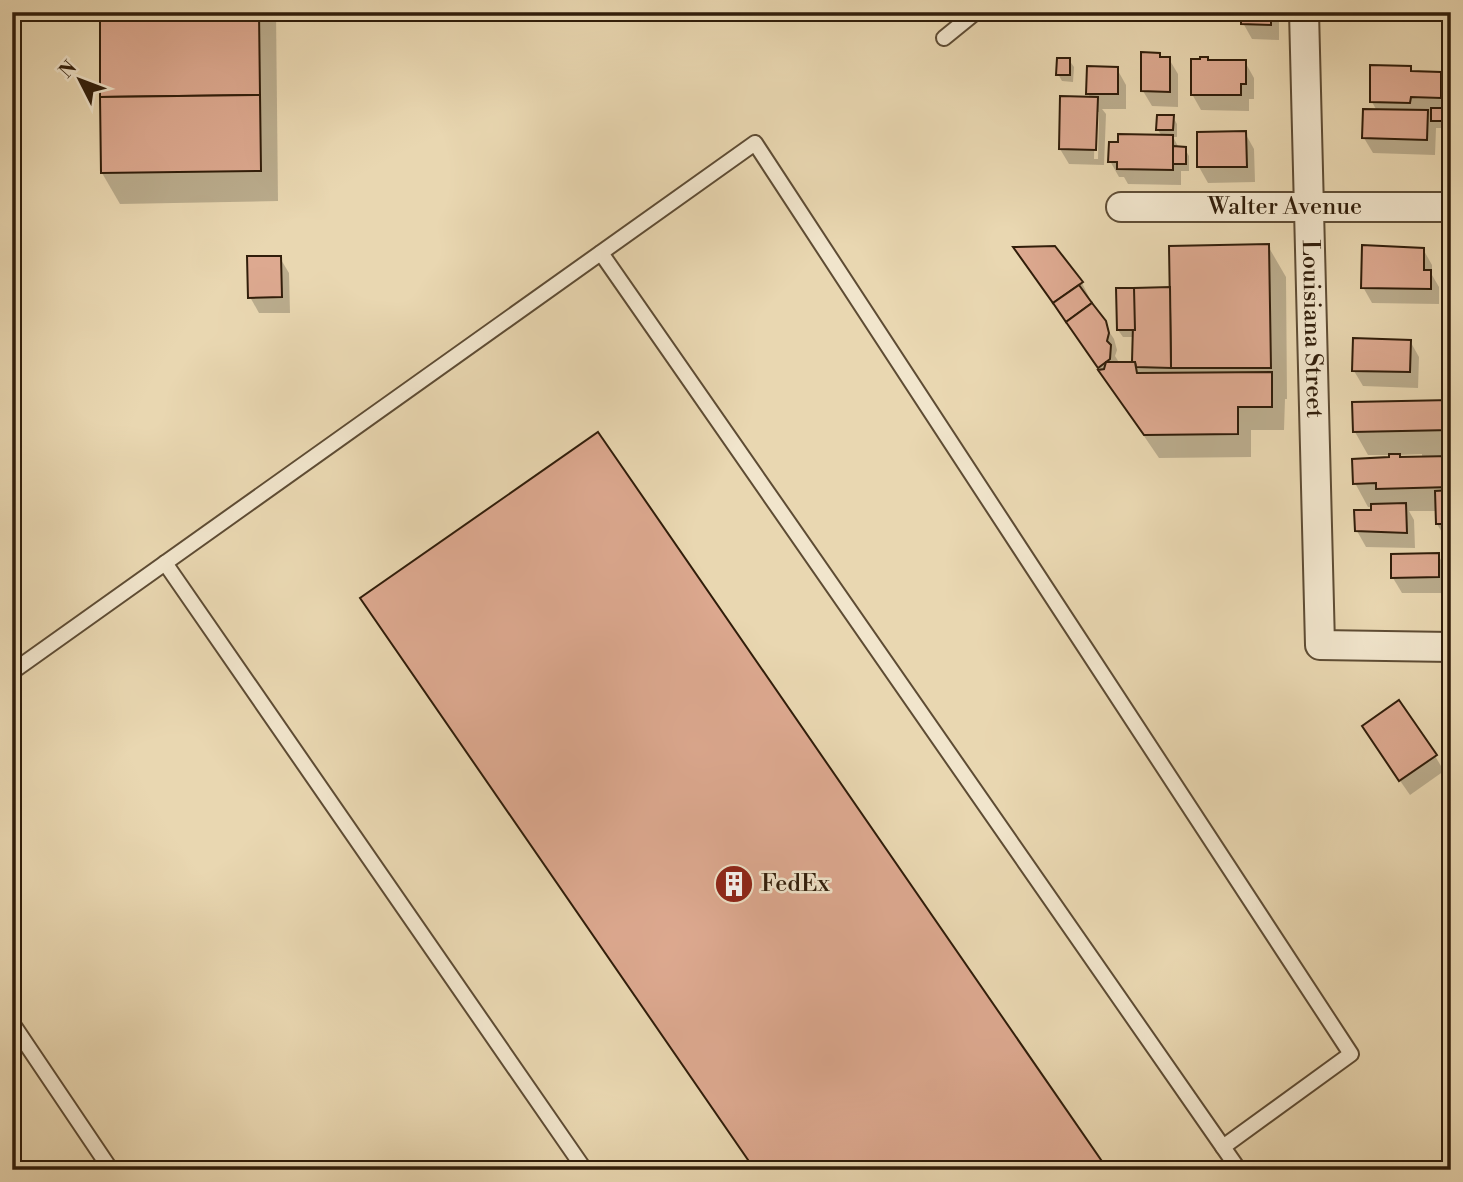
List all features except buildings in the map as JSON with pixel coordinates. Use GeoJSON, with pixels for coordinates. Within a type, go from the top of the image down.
{"type":"FeatureCollection","features":[{"type":"Feature","properties":{"kind":"street","name":"Louisiana Street"},"geometry":{"type":"LineString","coordinates":[[1304,12],[1320,645],[1451,647]]}},
{"type":"Feature","properties":{"kind":"street","name":"Walter Avenue"},"geometry":{"type":"LineString","coordinates":[[1121,207],[1451,207]]}},
{"type":"Feature","properties":{"kind":"lane"},"geometry":{"type":"LineString","coordinates":[[944,38],[975,12]]}},
{"type":"Feature","properties":{"kind":"lane"},"geometry":{"type":"LineString","coordinates":[[12,672],[755,144],[1351,1054],[1223,1147]]}},
{"type":"Feature","properties":{"kind":"lane"},"geometry":{"type":"LineString","coordinates":[[601,253],[1239,1170]]}},
{"type":"Feature","properties":{"kind":"lane"},"geometry":{"type":"LineString","coordinates":[[165,564],[585,1170]]}},
{"type":"Feature","properties":{"kind":"lane"},"geometry":{"type":"LineString","coordinates":[[12,1023],[111,1170]]}},
{"type":"Feature","properties":{"kind":"place","name":"FedEx"},"geometry":{"type":"Point","coordinates":[734,884]}}]}
